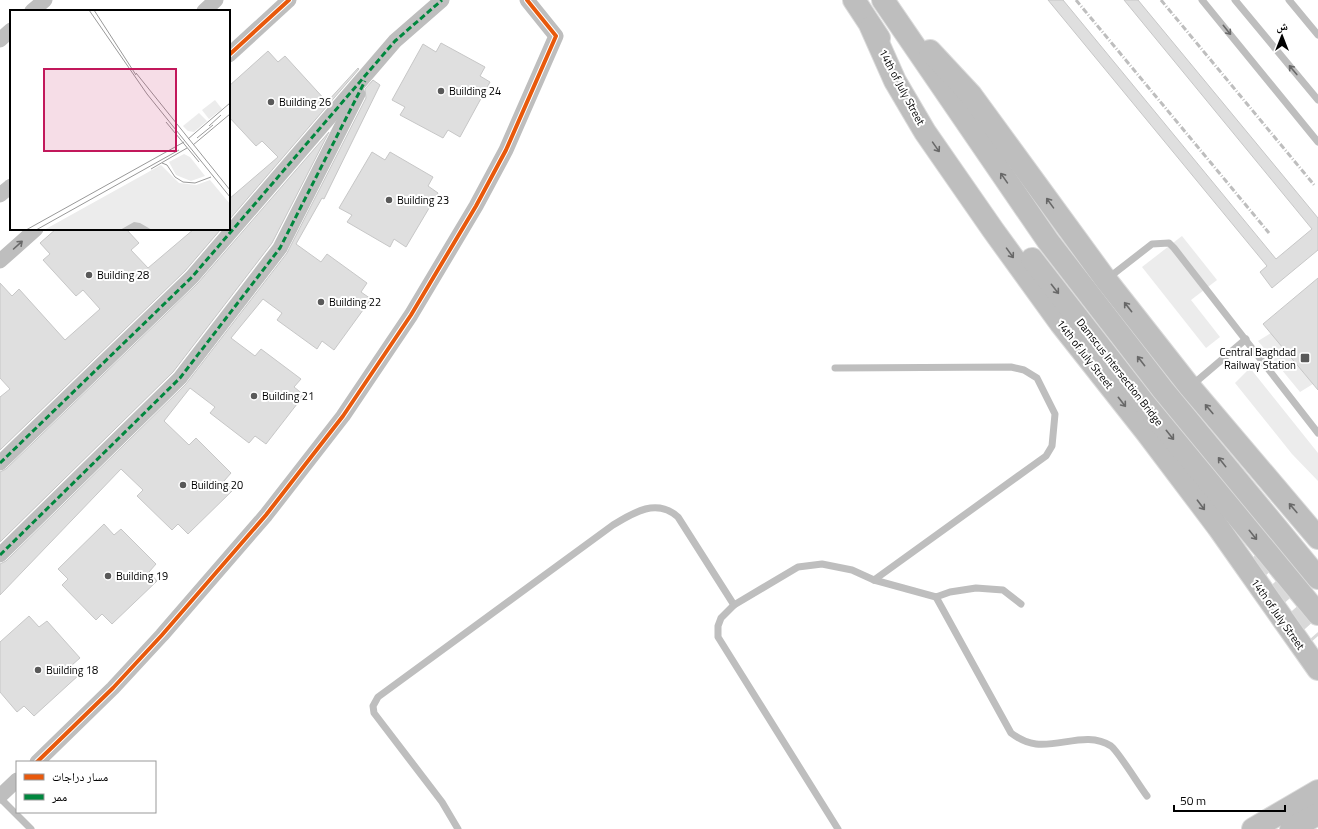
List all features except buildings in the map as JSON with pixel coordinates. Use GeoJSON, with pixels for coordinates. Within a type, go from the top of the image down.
{"type":"FeatureCollection","features":[{"type":"Feature","properties":{"kind":"main road","name":"14th of July Street"},"geometry":{"type":"LineString","coordinates":[[854,0],[935,120]]}},
{"type":"Feature","properties":{"kind":"main road","name":"Damscus Intersection Bridge"},"geometry":{"type":"LineString","coordinates":[[889,8],[1048,241],[1163,390],[1318,578]]}},
{"type":"Feature","properties":{"kind":"main road"},"geometry":{"type":"LineString","coordinates":[[889,8],[971,95],[1106,280],[1190,387],[1318,538]]}},
{"type":"Feature","properties":{"kind":"main road","name":"14th of July Street"},"geometry":{"type":"LineString","coordinates":[[871,26],[896,81],[925,132],[993,230],[1062,324],[1218,527],[1318,669]]}},
{"type":"Feature","properties":{"kind":"main road","name":"Damscus Intersection Bridge"},"geometry":{"type":"LineString","coordinates":[[935,120],[1043,273],[1144,403],[1318,614]]}},
{"type":"Feature","properties":{"kind":"main road"},"geometry":{"type":"LineString","coordinates":[[1253,829],[1318,791]]}},
{"type":"Feature","properties":{"kind":"main road"},"geometry":{"type":"LineString","coordinates":[[1291,829],[1318,814]]}},
{"type":"Feature","properties":{"kind":"street"},"geometry":{"type":"LineString","coordinates":[[33,10],[45,0]]}},
{"type":"Feature","properties":{"kind":"street"},"geometry":{"type":"LineString","coordinates":[[205,10],[216,0]]}},
{"type":"Feature","properties":{"kind":"street"},"geometry":{"type":"LineString","coordinates":[[230,54],[289,0]]}},
{"type":"Feature","properties":{"kind":"street"},"geometry":{"type":"LineString","coordinates":[[0,463],[192,277],[395,42],[442,0]]}},
{"type":"Feature","properties":{"kind":"street"},"geometry":{"type":"LineString","coordinates":[[38,761],[137,662],[266,515],[343,416],[411,315],[472,213],[506,150],[556,36],[527,0]]}},
{"type":"Feature","properties":{"kind":"street"},"geometry":{"type":"LineString","coordinates":[[0,40],[10,31]]}},
{"type":"Feature","properties":{"kind":"street"},"geometry":{"type":"LineString","coordinates":[[0,555],[180,378],[280,248],[371,70]]}},
{"type":"Feature","properties":{"kind":"street"},"geometry":{"type":"LineString","coordinates":[[0,195],[10,187]]}},
{"type":"Feature","properties":{"kind":"street"},"geometry":{"type":"LineString","coordinates":[[0,261],[35,230]]}},
{"type":"Feature","properties":{"kind":"street"},"geometry":{"type":"LineString","coordinates":[[0,797],[16,781]]}},
{"type":"Feature","properties":{"kind":"lane"},"geometry":{"type":"LineString","coordinates":[[1202,0],[1318,142]]}},
{"type":"Feature","properties":{"kind":"lane"},"geometry":{"type":"LineString","coordinates":[[1235,0],[1318,100]]}},
{"type":"Feature","properties":{"kind":"lane"},"geometry":{"type":"LineString","coordinates":[[1289,0],[1318,35]]}},
{"type":"Feature","properties":{"kind":"lane"},"geometry":{"type":"LineString","coordinates":[[1106,280],[1152,244],[1168,243],[1174,248],[1246,339],[1318,433]]}},
{"type":"Feature","properties":{"kind":"lane"},"geometry":{"type":"LineString","coordinates":[[1190,387],[1246,339]]}},
{"type":"Feature","properties":{"kind":"lane"},"geometry":{"type":"LineString","coordinates":[[835,368],[1011,367],[1024,370],[1036,378],[1055,414],[1052,446],[1046,456],[874,580]]}},
{"type":"Feature","properties":{"kind":"lane"},"geometry":{"type":"LineString","coordinates":[[458,829],[442,802],[374,713],[373,706],[378,697],[613,525],[644,508],[666,508],[678,517],[734,605]]}},
{"type":"Feature","properties":{"kind":"lane"},"geometry":{"type":"LineString","coordinates":[[838,829],[718,636],[718,626],[721,618],[734,605],[798,567],[822,564],[852,570],[874,580],[936,597],[950,592],[983,588],[1003,590],[1021,604]]}},
{"type":"Feature","properties":{"kind":"lane"},"geometry":{"type":"LineString","coordinates":[[936,597],[1011,733],[1020,740],[1035,744],[1072,740],[1098,740],[1113,747],[1147,796]]}},
{"type":"Feature","properties":{"kind":"lane"},"geometry":{"type":"LineString","coordinates":[[0,797],[31,829]]}},
{"type":"Feature","properties":{"kind":"shaded area"},"geometry":{"type":"Polygon","coordinates":[[[1182,236],[1217,280],[1191,300],[1220,337],[1206,348],[1142,267],[1182,236]]]}},
{"type":"Feature","properties":{"kind":"shaded area"},"geometry":{"type":"Polygon","coordinates":[[[1271,333],[1313,384],[1300,392],[1258,341],[1271,333]]]}},
{"type":"Feature","properties":{"kind":"shaded area"},"geometry":{"type":"Polygon","coordinates":[[[1250,368],[1318,453],[1318,481],[1292,454],[1235,383],[1250,368]]]}},
{"type":"Feature","properties":{"kind":"tunnel"},"geometry":{"type":"LineString","coordinates":[[1250,560],[1318,636]]}},
{"type":"Feature","properties":{"kind":"railway"},"geometry":{"type":"LineString","coordinates":[[1076,0],[1269,233]]}},
{"type":"Feature","properties":{"kind":"railway"},"geometry":{"type":"LineString","coordinates":[[1161,0],[1315,186]]}},
{"type":"Feature","properties":{"kind":"marked path"},"geometry":{"type":"LineString","coordinates":[[0,463],[192,277],[395,41],[442,0]]}},
{"type":"Feature","properties":{"kind":"marked path"},"geometry":{"type":"LineString","coordinates":[[0,555],[180,378],[280,248],[365,81]]}},
{"type":"Feature","properties":{"kind":"cycle path"},"geometry":{"type":"LineString","coordinates":[[230,54],[289,0]]}},
{"type":"Feature","properties":{"kind":"cycle path"},"geometry":{"type":"LineString","coordinates":[[38,761],[113,688],[162,635],[266,515],[343,416],[411,315],[476,206],[506,150],[556,36],[527,0]]}},
{"type":"Feature","properties":{"kind":"place","name":"Building 24"},"geometry":{"type":"Point","coordinates":[441,91]}},
{"type":"Feature","properties":{"kind":"place","name":"Building 26"},"geometry":{"type":"Point","coordinates":[271,102]}},
{"type":"Feature","properties":{"kind":"place","name":"Building 23"},"geometry":{"type":"Point","coordinates":[389,200]}},
{"type":"Feature","properties":{"kind":"place","name":"Building 28"},"geometry":{"type":"Point","coordinates":[89,275]}},
{"type":"Feature","properties":{"kind":"place","name":"Building 22"},"geometry":{"type":"Point","coordinates":[321,302]}},
{"type":"Feature","properties":{"kind":"place","name":"Central Baghdad Railway Station"},"geometry":{"type":"Point","coordinates":[1305,358]}},
{"type":"Feature","properties":{"kind":"place","name":"Building 21"},"geometry":{"type":"Point","coordinates":[254,396]}},
{"type":"Feature","properties":{"kind":"place","name":"Building 20"},"geometry":{"type":"Point","coordinates":[183,485]}},
{"type":"Feature","properties":{"kind":"place","name":"Building 19"},"geometry":{"type":"Point","coordinates":[108,576]}},
{"type":"Feature","properties":{"kind":"place","name":"Building 18"},"geometry":{"type":"Point","coordinates":[38,670]}}]}
